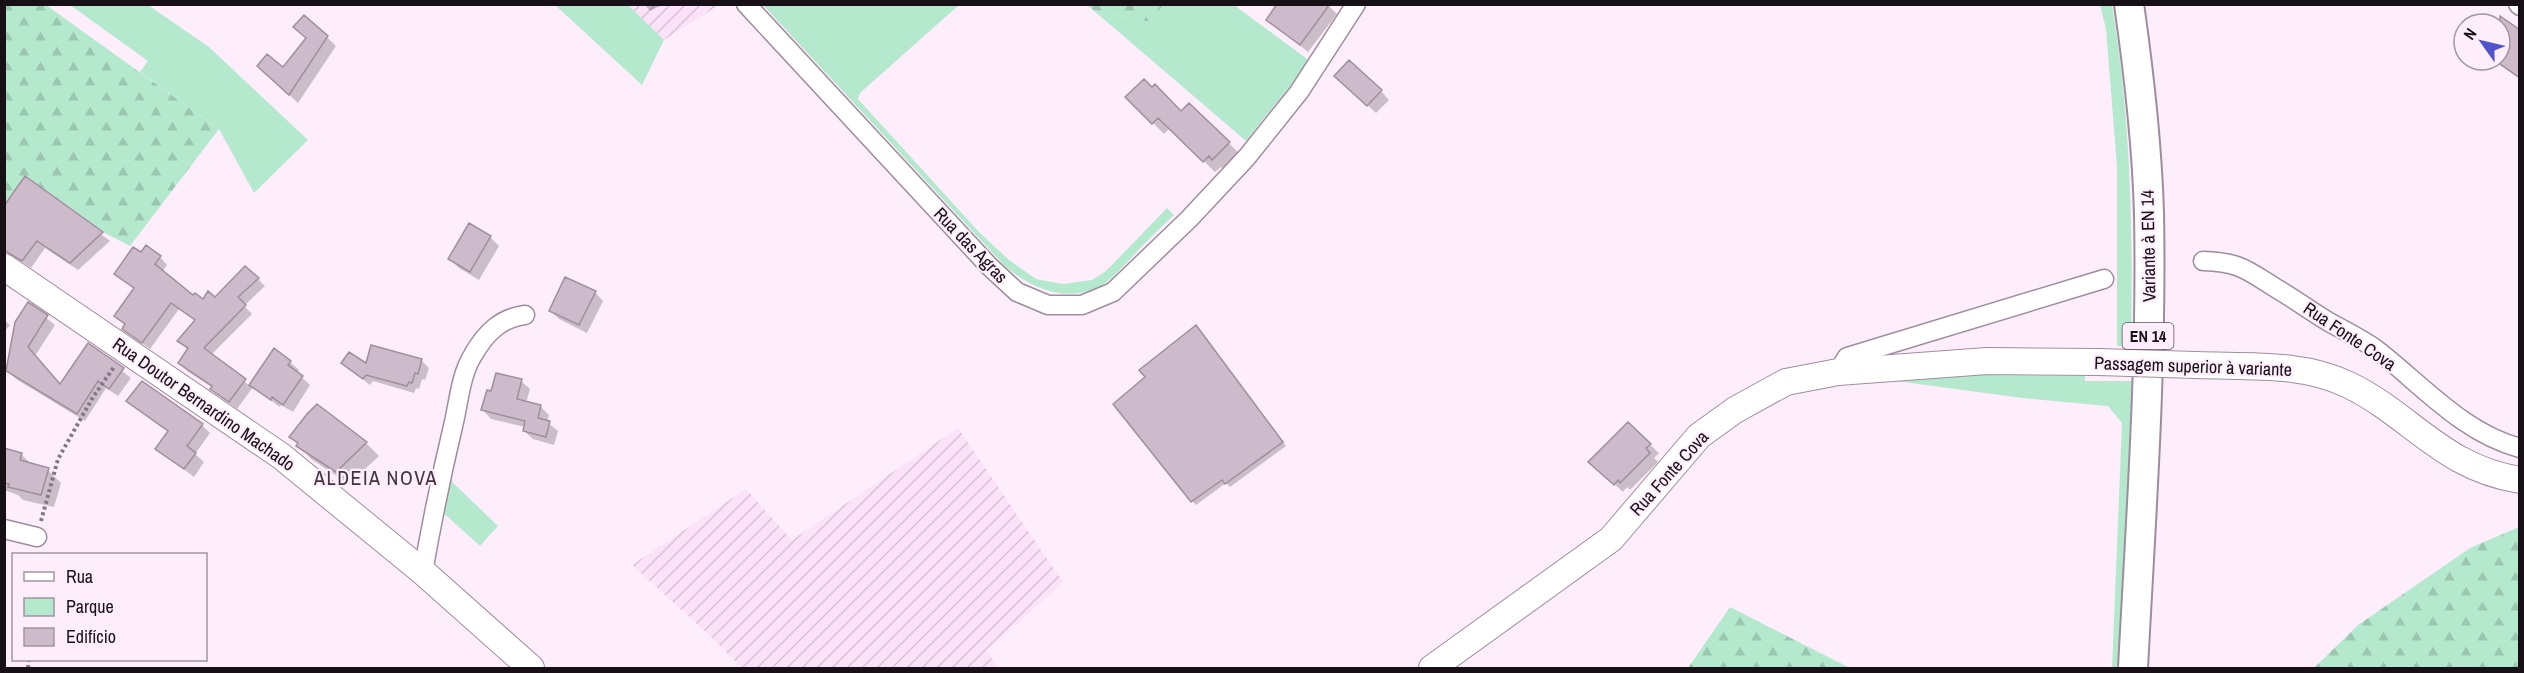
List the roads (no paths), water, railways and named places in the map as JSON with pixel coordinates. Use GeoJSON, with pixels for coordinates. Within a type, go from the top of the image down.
{"type":"FeatureCollection","features":[{"type":"Feature","properties":{"kind":"main road","name":"Variante à EN 14"},"geometry":{"type":"LineString","coordinates":[[2129,4],[2140,84],[2149,212],[2145,430],[2133,669]]}},
{"type":"Feature","properties":{"kind":"street","name":"Rua das Agras"},"geometry":{"type":"LineString","coordinates":[[746,4],[989,266],[1017,292],[1048,304],[1082,305],[1113,292],[1189,219],[1247,157],[1299,92],[1356,4]]}},
{"type":"Feature","properties":{"kind":"street","name":"Rua Fonte Cova"},"geometry":{"type":"LineString","coordinates":[[2203,261],[2228,261],[2253,273],[2303,303],[2326,321],[2375,349],[2443,406],[2499,443],[2520,448]]}},
{"type":"Feature","properties":{"kind":"street","name":"Rua Doutor Bernardino Machado"},"geometry":{"type":"LineString","coordinates":[[4,267],[281,456],[423,572],[531,669]]}},
{"type":"Feature","properties":{"kind":"street"},"geometry":{"type":"LineString","coordinates":[[1838,372],[1847,357],[2104,279]]}},
{"type":"Feature","properties":{"kind":"street"},"geometry":{"type":"LineString","coordinates":[[423,572],[455,415],[472,356],[494,327],[510,317],[525,315]]}},
{"type":"Feature","properties":{"kind":"street","name":"Passagem superior à variante"},"geometry":{"type":"LineString","coordinates":[[1838,372],[1987,361],[2098,362],[2302,369],[2325,375],[2372,398],[2441,450],[2461,461],[2485,471],[2520,480]]}},
{"type":"Feature","properties":{"kind":"street","name":"Rua Fonte Cova"},"geometry":{"type":"LineString","coordinates":[[1432,669],[1611,538],[1699,436],[1735,410],[1786,382],[1838,372]]}},
{"type":"Feature","properties":{"kind":"street"},"geometry":{"type":"LineString","coordinates":[[4,529],[37,537]]}},
{"type":"Feature","properties":{"kind":"district","name":"ALDEIA NOVA"},"geometry":{"type":"Point","coordinates":[376,477]}}]}
